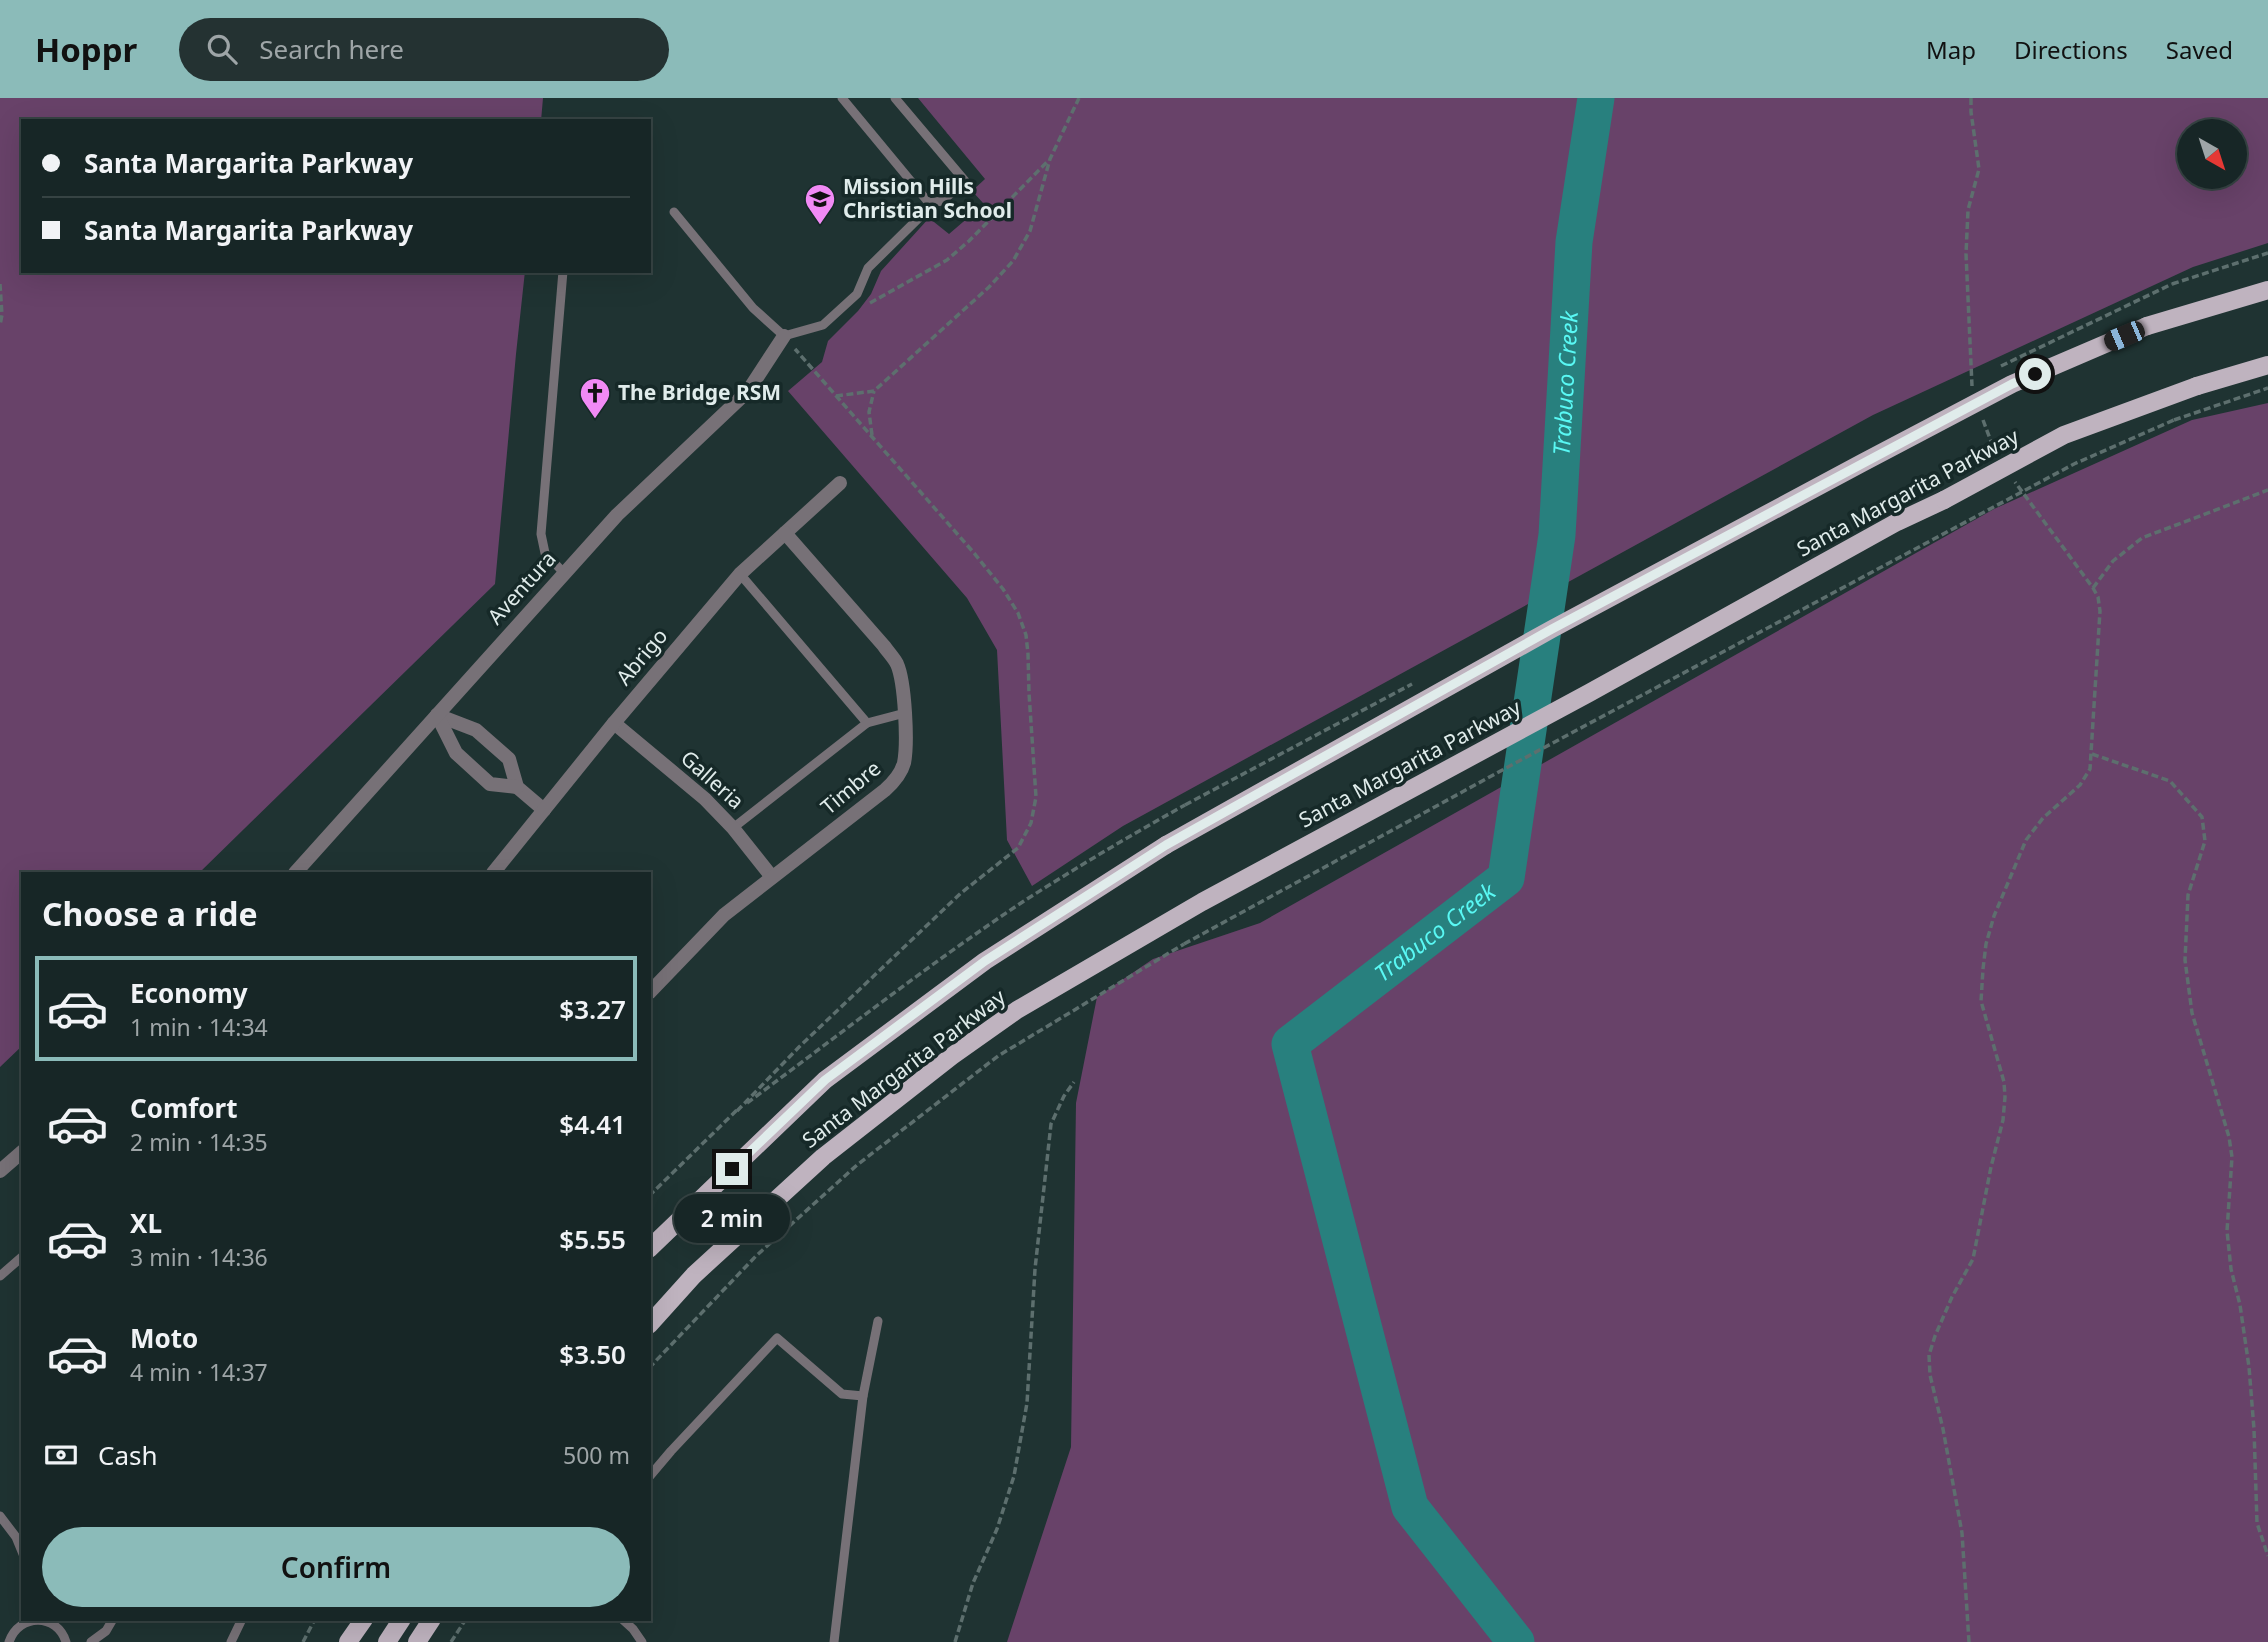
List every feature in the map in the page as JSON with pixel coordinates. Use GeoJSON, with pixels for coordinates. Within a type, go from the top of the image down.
{"type":"FeatureCollection","features":[{"type":"Feature","properties":{"kind":"main road","name":"Santa Margarita Parkway"},"geometry":{"type":"LineString","coordinates":[[651,1247],[825,1080],[985,961],[1166,845],[1552,629],[2012,384],[2147,326],[2268,290]]}},
{"type":"Feature","properties":{"kind":"main road","name":"Santa Margarita Parkway"},"geometry":{"type":"LineString","coordinates":[[651,1323],[694,1275],[823,1157],[952,1056],[1017,1010],[1202,902],[1589,693],[1897,522],[1944,500],[2064,435],[2197,386],[2268,365]]}},
{"type":"Feature","properties":{"kind":"main road"},"geometry":{"type":"LineString","coordinates":[[348,1642],[363,1621]]}},
{"type":"Feature","properties":{"kind":"main road"},"geometry":{"type":"LineString","coordinates":[[387,1642],[401,1621]]}},
{"type":"Feature","properties":{"kind":"main road"},"geometry":{"type":"LineString","coordinates":[[417,1642],[431,1621]]}},
{"type":"Feature","properties":{"kind":"street","name":"Aventura"},"geometry":{"type":"LineString","coordinates":[[296,872],[617,515],[748,391],[784,337]]}},
{"type":"Feature","properties":{"kind":"street","name":"Abrigo"},"geometry":{"type":"LineString","coordinates":[[494,872],[614,723],[740,574],[840,484]]}},
{"type":"Feature","properties":{"kind":"street","name":"Timbre"},"geometry":{"type":"LineString","coordinates":[[651,991],[724,915],[886,790],[898,778],[904,762],[905,713],[897,665],[884,646],[785,533]]}},
{"type":"Feature","properties":{"kind":"street"},"geometry":{"type":"LineString","coordinates":[[437,715],[456,753],[490,784],[517,787]]}},
{"type":"Feature","properties":{"kind":"street"},"geometry":{"type":"LineString","coordinates":[[437,715],[477,730],[509,759],[517,787],[544,810]]}},
{"type":"Feature","properties":{"kind":"street","name":"Galleria"},"geometry":{"type":"LineString","coordinates":[[614,723],[705,799],[733,828],[772,877]]}},
{"type":"Feature","properties":{"kind":"street"},"geometry":{"type":"LineString","coordinates":[[0,1171],[21,1153]]}},
{"type":"Feature","properties":{"kind":"lane"},"geometry":{"type":"LineString","coordinates":[[842,98],[929,203]]}},
{"type":"Feature","properties":{"kind":"lane"},"geometry":{"type":"LineString","coordinates":[[895,98],[965,181],[942,201],[929,203]]}},
{"type":"Feature","properties":{"kind":"lane"},"geometry":{"type":"LineString","coordinates":[[674,212],[753,308],[784,337],[823,325],[856,294],[868,268],[927,210],[929,203]]}},
{"type":"Feature","properties":{"kind":"lane"},"geometry":{"type":"LineString","coordinates":[[563,273],[541,534],[545,553],[564,573]]}},
{"type":"Feature","properties":{"kind":"lane"},"geometry":{"type":"LineString","coordinates":[[740,574],[867,723]]}},
{"type":"Feature","properties":{"kind":"lane"},"geometry":{"type":"LineString","coordinates":[[733,828],[867,723],[905,713]]}},
{"type":"Feature","properties":{"kind":"lane"},"geometry":{"type":"LineString","coordinates":[[0,1276],[21,1258]]}},
{"type":"Feature","properties":{"kind":"lane"},"geometry":{"type":"LineString","coordinates":[[834,1642],[863,1396],[878,1321]]}},
{"type":"Feature","properties":{"kind":"lane"},"geometry":{"type":"LineString","coordinates":[[651,1475],[777,1338],[842,1394],[863,1396]]}},
{"type":"Feature","properties":{"kind":"lane"},"geometry":{"type":"LineString","coordinates":[[0,1516],[16,1537],[21,1550]]}},
{"type":"Feature","properties":{"kind":"lane"},"geometry":{"type":"LineString","coordinates":[[9,1642],[17,1628],[31,1621]]}},
{"type":"Feature","properties":{"kind":"lane"},"geometry":{"type":"LineString","coordinates":[[44,1621],[53,1623],[61,1630],[66,1642]]}},
{"type":"Feature","properties":{"kind":"lane"},"geometry":{"type":"LineString","coordinates":[[91,1642],[106,1631],[112,1621]]}},
{"type":"Feature","properties":{"kind":"lane"},"geometry":{"type":"LineString","coordinates":[[231,1642],[241,1621]]}},
{"type":"Feature","properties":{"kind":"lane"},"geometry":{"type":"LineString","coordinates":[[623,1621],[642,1642]]}},
{"type":"Feature","properties":{"kind":"path"},"geometry":{"type":"LineString","coordinates":[[836,396],[874,391],[989,288],[1013,261],[1030,231],[1050,159],[1079,98]]}},
{"type":"Feature","properties":{"kind":"path"},"geometry":{"type":"LineString","coordinates":[[1971,98],[1979,169],[1968,210],[1966,254],[1973,391]]}},
{"type":"Feature","properties":{"kind":"path"},"geometry":{"type":"LineString","coordinates":[[856,294],[867,304],[947,260],[1050,159]]}},
{"type":"Feature","properties":{"kind":"path"},"geometry":{"type":"LineString","coordinates":[[2172,284],[2268,253]]}},
{"type":"Feature","properties":{"kind":"path"},"geometry":{"type":"LineString","coordinates":[[0,284],[0,325]]}},
{"type":"Feature","properties":{"kind":"path"},"geometry":{"type":"LineString","coordinates":[[651,1366],[756,1256],[857,1165],[998,1056],[1184,944],[2074,464],[2174,420],[2268,388]]}},
{"type":"Feature","properties":{"kind":"path"},"geometry":{"type":"LineString","coordinates":[[872,437],[869,412],[874,391]]}},
{"type":"Feature","properties":{"kind":"path"},"geometry":{"type":"LineString","coordinates":[[1982,416],[1996,453]]}},
{"type":"Feature","properties":{"kind":"path"},"geometry":{"type":"LineString","coordinates":[[1969,1642],[1962,1532],[1930,1375],[1929,1355],[1952,1297],[1973,1259],[2003,1120],[2004,1082],[1981,1001],[1986,944],[1994,916],[2026,840],[2043,818],[2080,785],[2090,769],[2100,611],[2098,597],[2093,588],[2010,474]]}},
{"type":"Feature","properties":{"kind":"path"},"geometry":{"type":"LineString","coordinates":[[2093,588],[2113,561],[2142,538],[2268,490]]}},
{"type":"Feature","properties":{"kind":"path"},"geometry":{"type":"LineString","coordinates":[[2092,754],[2170,781],[2202,817],[2205,841],[2188,895],[2185,960],[2192,1013],[2231,1147],[2227,1231],[2231,1269],[2240,1305],[2249,1367],[2257,1523],[2268,1556]]}},
{"type":"Feature","properties":{"kind":"path"},"geometry":{"type":"LineString","coordinates":[[651,1194],[737,1111],[901,987],[1024,902],[1185,805]]}},
{"type":"Feature","properties":{"kind":"path"},"geometry":{"type":"LineString","coordinates":[[955,1642],[973,1583],[997,1529],[1014,1476],[1027,1403],[1035,1269],[1051,1124],[1074,1082]]}},
{"type":"Feature","properties":{"kind":"path"},"geometry":{"type":"LineString","coordinates":[[303,1642],[314,1621]]}},
{"type":"Feature","properties":{"kind":"path"},"geometry":{"type":"LineString","coordinates":[[451,1642],[465,1621]]}},
{"type":"Feature","properties":{"kind":"shaded area"},"geometry":{"type":"Polygon","coordinates":[[[0,98],[543,98],[541,119],[21,119],[21,273],[525,273],[495,584],[200,872],[21,872],[21,1047],[0,1067],[0,98]]]}},
{"type":"Feature","properties":{"kind":"shaded area"},"geometry":{"type":"Polygon","coordinates":[[[918,98],[2268,98],[2268,243],[2193,267],[1873,415],[1123,826],[1032,886],[1007,840],[997,650],[967,598],[788,391],[822,362],[828,341],[858,311],[871,294],[881,271],[929,218],[949,234],[984,204],[972,191],[985,179],[918,98]]]}},
{"type":"Feature","properties":{"kind":"shaded area"},"geometry":{"type":"Polygon","coordinates":[[[2268,403],[2268,1642],[1007,1642],[1071,1447],[1076,1103],[1097,997],[1153,959],[1260,923],[1994,509],[2192,420],[2268,403]]]}},
{"type":"Feature","properties":{"kind":"waterway","name":"Trabuco Creek"},"geometry":{"type":"LineString","coordinates":[[1516,1642],[1410,1507],[1290,1044],[1506,878],[1557,535],[1574,242],[1596,98]]}},
{"type":"Feature","properties":{"kind":"place","name":"Mission Hills Christian School"},"geometry":{"type":"Point","coordinates":[820,226]}},
{"type":"Feature","properties":{"kind":"place","name":"The Bridge RSM"},"geometry":{"type":"Point","coordinates":[595,420]}},
{"type":"Feature","properties":{"kind":"route"},"geometry":{"type":"LineString","coordinates":[[732,1169],[825,1080],[985,961],[1166,845],[1552,629],[2035,374]]}}]}
